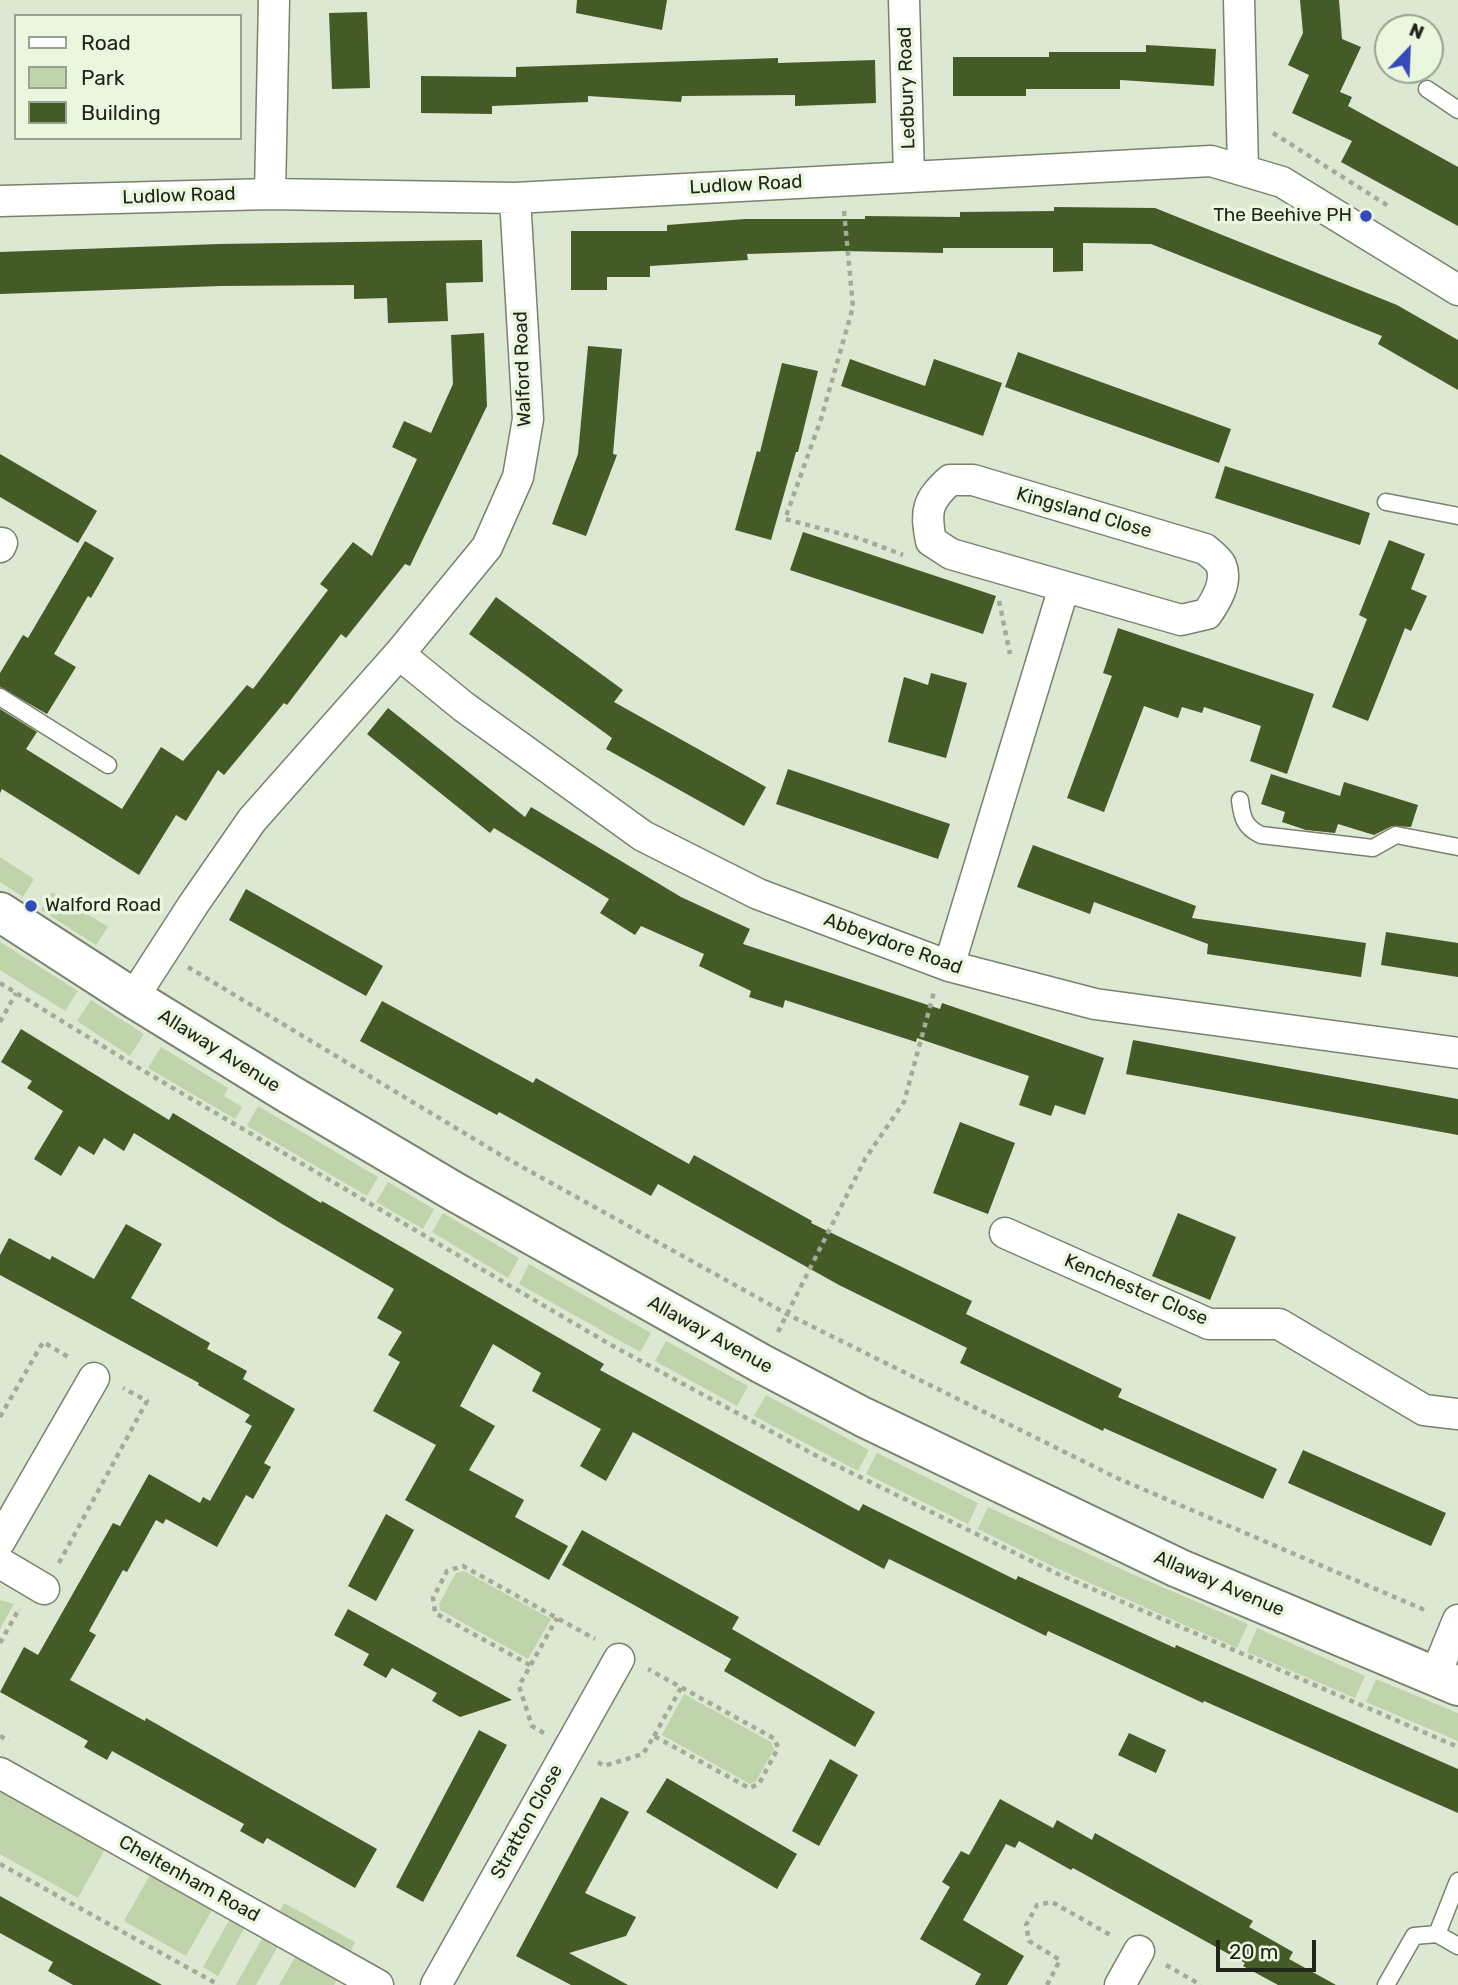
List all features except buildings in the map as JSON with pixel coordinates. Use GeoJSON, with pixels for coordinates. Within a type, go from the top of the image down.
{"type":"FeatureCollection","features":[{"type":"Feature","properties":{"kind":"street"},"geometry":{"type":"LineString","coordinates":[[270,194],[274,0]]}},
{"type":"Feature","properties":{"kind":"street","name":"Ledbury Road"},"geometry":{"type":"LineString","coordinates":[[904,0],[909,176]]}},
{"type":"Feature","properties":{"kind":"street"},"geometry":{"type":"LineString","coordinates":[[1239,0],[1243,169]]}},
{"type":"Feature","properties":{"kind":"street","name":"Ludlow Road"},"geometry":{"type":"LineString","coordinates":[[0,201],[270,194],[515,198],[1211,161],[1282,182],[1458,290]]}},
{"type":"Feature","properties":{"kind":"street","name":"Walford Road"},"geometry":{"type":"LineString","coordinates":[[133,998],[252,820],[399,654],[487,547],[518,477],[528,419],[515,198]]}},
{"type":"Feature","properties":{"kind":"street","name":"Kingsland Close"},"geometry":{"type":"LineString","coordinates":[[950,480],[973,480],[1205,549],[1221,564],[1222,582],[1217,599],[1207,614],[1181,620],[1064,587],[951,554],[930,541],[926,519],[933,495],[950,480]]}},
{"type":"Feature","properties":{"kind":"street"},"geometry":{"type":"LineString","coordinates":[[946,964],[1064,587]]}},
{"type":"Feature","properties":{"kind":"street","name":"Abbeydore Road"},"geometry":{"type":"LineString","coordinates":[[399,654],[464,707],[643,836],[758,894],[946,964],[1096,1004],[1458,1053]]}},
{"type":"Feature","properties":{"kind":"street","name":"Allaway Avenue"},"geometry":{"type":"LineString","coordinates":[[0,912],[133,998],[455,1192],[762,1364],[863,1417],[1178,1568],[1446,1681]]}},
{"type":"Feature","properties":{"kind":"street","name":"Kenchester Close"},"geometry":{"type":"LineString","coordinates":[[1005,1233],[1209,1324],[1279,1324],[1424,1410],[1458,1414]]}},
{"type":"Feature","properties":{"kind":"street"},"geometry":{"type":"LineString","coordinates":[[0,1541],[94,1378]]}},
{"type":"Feature","properties":{"kind":"street"},"geometry":{"type":"LineString","coordinates":[[0,1563],[44,1589]]}},
{"type":"Feature","properties":{"kind":"street"},"geometry":{"type":"LineString","coordinates":[[1446,1681],[1457,1622]]}},
{"type":"Feature","properties":{"kind":"street","name":"Stratton Close"},"geometry":{"type":"LineString","coordinates":[[436,1985],[619,1659]]}},
{"type":"Feature","properties":{"kind":"street","name":"Cheltenham Road"},"geometry":{"type":"LineString","coordinates":[[0,1773],[378,1985]]}},
{"type":"Feature","properties":{"kind":"street"},"geometry":{"type":"LineString","coordinates":[[1120,1985],[1139,1951]]}},
{"type":"Feature","properties":{"kind":"lane"},"geometry":{"type":"LineString","coordinates":[[1427,89],[1458,110]]}},
{"type":"Feature","properties":{"kind":"lane"},"geometry":{"type":"LineString","coordinates":[[1386,502],[1458,516]]}},
{"type":"Feature","properties":{"kind":"lane"},"geometry":{"type":"LineString","coordinates":[[0,697],[108,765]]}},
{"type":"Feature","properties":{"kind":"lane"},"geometry":{"type":"LineString","coordinates":[[1240,800],[1243,821],[1251,830],[1261,835],[1373,848],[1396,835],[1458,847]]}},
{"type":"Feature","properties":{"kind":"lane"},"geometry":{"type":"LineString","coordinates":[[1437,1934],[1458,1881]]}},
{"type":"Feature","properties":{"kind":"lane"},"geometry":{"type":"LineString","coordinates":[[1386,1985],[1414,1936],[1437,1934],[1458,1946]]}},
{"type":"Feature","properties":{"kind":"path"},"geometry":{"type":"LineString","coordinates":[[1267,129],[1391,208]]}},
{"type":"Feature","properties":{"kind":"path"},"geometry":{"type":"LineString","coordinates":[[840,180],[853,307],[821,419],[785,519],[861,539],[911,558]]}},
{"type":"Feature","properties":{"kind":"path"},"geometry":{"type":"LineString","coordinates":[[997,590],[1012,660]]}},
{"type":"Feature","properties":{"kind":"path"},"geometry":{"type":"LineString","coordinates":[[163,952],[499,1154],[787,1314],[1117,1478],[1457,1622]]}},
{"type":"Feature","properties":{"kind":"path"},"geometry":{"type":"LineString","coordinates":[[762,1364],[866,1159],[904,1102],[946,964]]}},
{"type":"Feature","properties":{"kind":"path"},"geometry":{"type":"LineString","coordinates":[[0,983],[132,1064],[611,1345],[816,1455],[1058,1574],[1458,1747]]}},
{"type":"Feature","properties":{"kind":"path"},"geometry":{"type":"LineString","coordinates":[[0,1022],[16,993]]}},
{"type":"Feature","properties":{"kind":"path"},"geometry":{"type":"LineString","coordinates":[[530,1665],[557,1618]]}},
{"type":"Feature","properties":{"kind":"path"},"geometry":{"type":"LineString","coordinates":[[654,1735],[681,1688]]}},
{"type":"Feature","properties":{"kind":"path"},"geometry":{"type":"LineString","coordinates":[[0,1864],[219,1985]]}},
{"type":"Feature","properties":{"kind":"path"},"geometry":{"type":"LineString","coordinates":[[1046,1985],[1060,1960],[1029,1941],[1026,1925],[1037,1905],[1052,1902],[1201,1985]]}},
{"type":"Feature","properties":{"kind":"green space"},"geometry":{"type":"Polygon","coordinates":[[[0,857],[34,879],[23,897],[0,882],[0,857]]]}},
{"type":"Feature","properties":{"kind":"green space"},"geometry":{"type":"Polygon","coordinates":[[[52,892],[108,927],[96,945],[41,910],[52,892]]]}},
{"type":"Feature","properties":{"kind":"green space"},"geometry":{"type":"Polygon","coordinates":[[[0,942],[78,991],[65,1011],[0,970],[0,942]]]}},
{"type":"Feature","properties":{"kind":"green space"},"geometry":{"type":"Polygon","coordinates":[[[91,1000],[144,1034],[130,1056],[77,1021],[91,1000]]]}},
{"type":"Feature","properties":{"kind":"green space"},"geometry":{"type":"Polygon","coordinates":[[[161,1047],[228,1088],[224,1096],[242,1107],[235,1119],[148,1068],[161,1047]]]}},
{"type":"Feature","properties":{"kind":"green space"},"geometry":{"type":"Polygon","coordinates":[[[258,1106],[378,1177],[367,1196],[247,1126],[258,1106]]]}},
{"type":"Feature","properties":{"kind":"green space"},"geometry":{"type":"Polygon","coordinates":[[[388,1182],[434,1209],[423,1229],[376,1202],[388,1182]]]}},
{"type":"Feature","properties":{"kind":"green space"},"geometry":{"type":"Polygon","coordinates":[[[443,1213],[519,1258],[508,1278],[432,1232],[443,1213]]]}},
{"type":"Feature","properties":{"kind":"green space"},"geometry":{"type":"Polygon","coordinates":[[[529,1264],[651,1333],[640,1352],[519,1284],[529,1264]]]}},
{"type":"Feature","properties":{"kind":"green space"},"geometry":{"type":"Polygon","coordinates":[[[666,1341],[748,1386],[737,1406],[655,1361],[666,1341]]]}},
{"type":"Feature","properties":{"kind":"green space"},"geometry":{"type":"Polygon","coordinates":[[[766,1395],[869,1450],[858,1471],[754,1416],[766,1395]]]}},
{"type":"Feature","properties":{"kind":"green space"},"geometry":{"type":"Polygon","coordinates":[[[877,1453],[978,1503],[968,1524],[866,1474],[877,1453]]]}},
{"type":"Feature","properties":{"kind":"green space"},"geometry":{"type":"Polygon","coordinates":[[[988,1507],[1248,1624],[1237,1648],[1058,1569],[978,1529],[988,1507]]]}},
{"type":"Feature","properties":{"kind":"green space"},"geometry":{"type":"Polygon","coordinates":[[[464,1571],[551,1619],[528,1659],[440,1610],[439,1604],[456,1573],[464,1571]]]}},
{"type":"Feature","properties":{"kind":"green space"},"geometry":{"type":"Polygon","coordinates":[[[0,1600],[14,1604],[0,1629],[0,1600]]]}},
{"type":"Feature","properties":{"kind":"green space"},"geometry":{"type":"Polygon","coordinates":[[[1257,1628],[1365,1676],[1355,1698],[1247,1652],[1257,1628]]]}},
{"type":"Feature","properties":{"kind":"green space"},"geometry":{"type":"Polygon","coordinates":[[[1376,1679],[1458,1713],[1458,1741],[1366,1702],[1376,1679]]]}},
{"type":"Feature","properties":{"kind":"green space"},"geometry":{"type":"Polygon","coordinates":[[[684,1694],[771,1742],[774,1749],[756,1781],[750,1784],[662,1735],[684,1694]]]}},
{"type":"Feature","properties":{"kind":"green space"},"geometry":{"type":"Polygon","coordinates":[[[0,1791],[105,1849],[78,1898],[0,1854],[0,1791]]]}},
{"type":"Feature","properties":{"kind":"green space"},"geometry":{"type":"Polygon","coordinates":[[[150,1875],[212,1910],[186,1956],[124,1921],[150,1875]]]}},
{"type":"Feature","properties":{"kind":"green space"},"geometry":{"type":"Polygon","coordinates":[[[284,1903],[355,1942],[351,1951],[280,1911],[284,1903]]]}},
{"type":"Feature","properties":{"kind":"green space"},"geometry":{"type":"Polygon","coordinates":[[[230,1919],[245,1927],[218,1976],[203,1967],[230,1919]]]}},
{"type":"Feature","properties":{"kind":"green space"},"geometry":{"type":"Polygon","coordinates":[[[263,1937],[278,1946],[256,1985],[236,1985],[263,1937]]]}},
{"type":"Feature","properties":{"kind":"green space"},"geometry":{"type":"Polygon","coordinates":[[[295,1957],[337,1980],[334,1985],[279,1985],[295,1957]]]}},
{"type":"Feature","properties":{"kind":"place","name":"The Beehive PH"},"geometry":{"type":"Point","coordinates":[1366,216]}},
{"type":"Feature","properties":{"kind":"place","name":"Walford Road"},"geometry":{"type":"Point","coordinates":[31,906]}}]}
